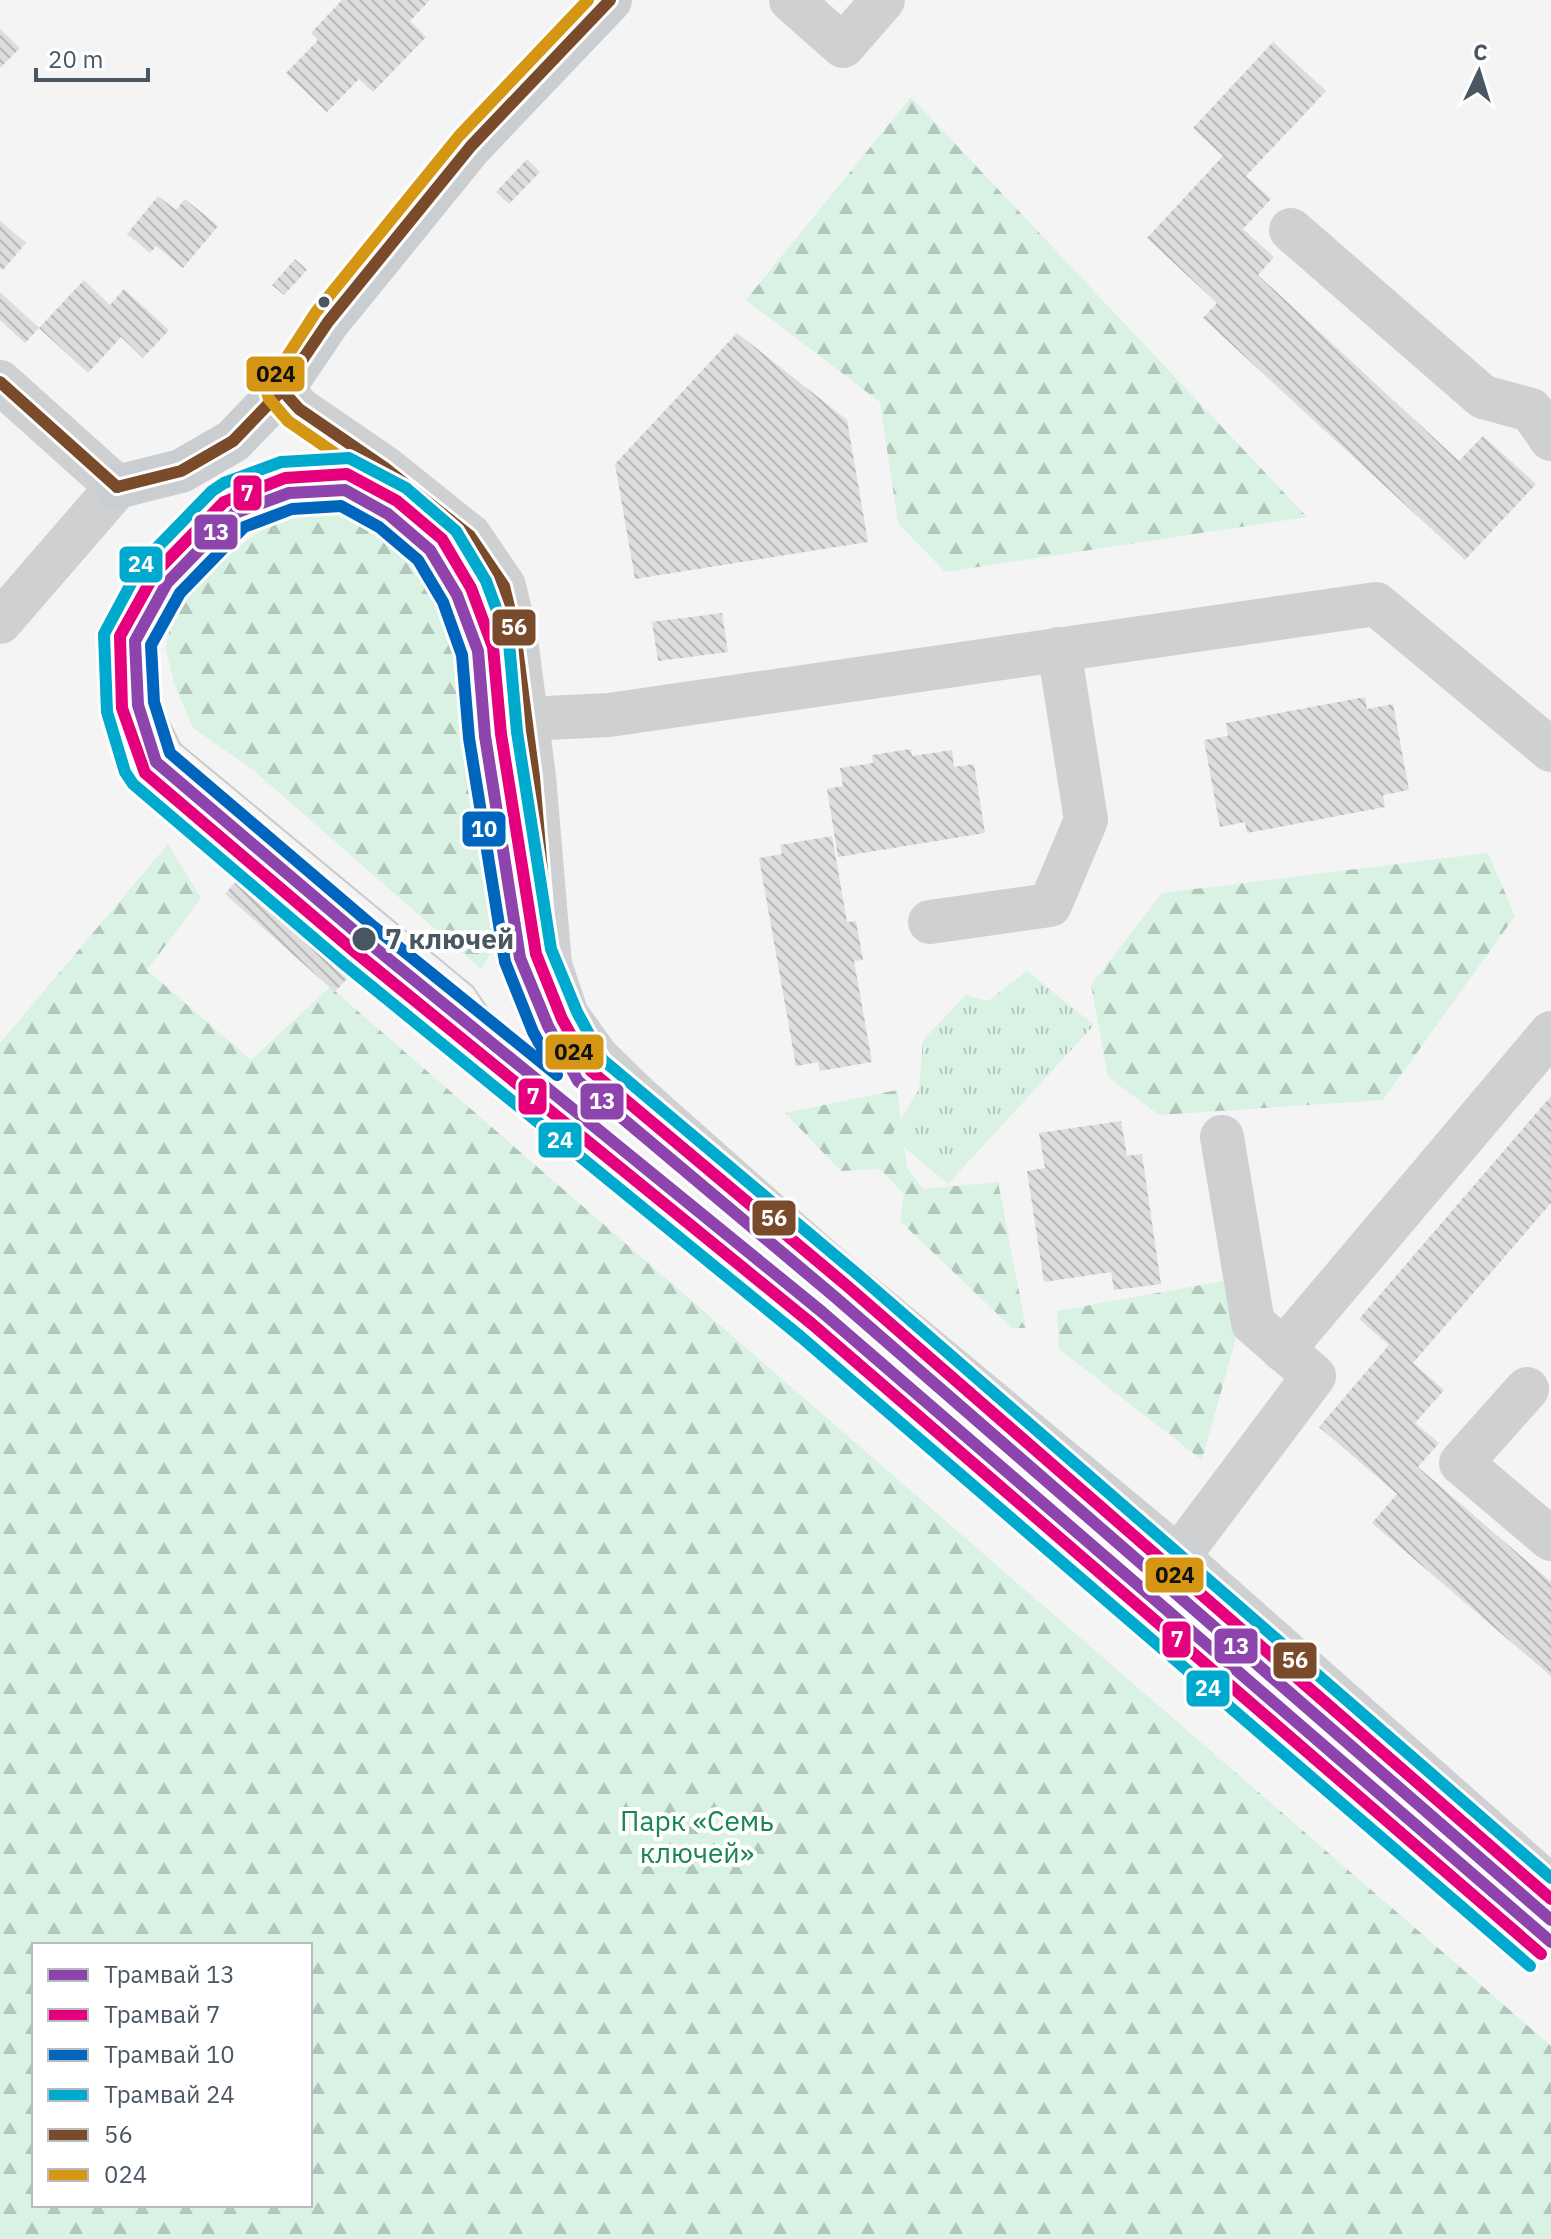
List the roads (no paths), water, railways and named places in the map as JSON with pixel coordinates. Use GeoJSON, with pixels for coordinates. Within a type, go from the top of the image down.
{"type":"FeatureCollection","features":[{"type":"Feature","properties":{"kind":"main road"},"geometry":{"type":"LineString","coordinates":[[117,487],[181,471],[233,441],[282,390],[328,322],[471,146],[610,0]]}},
{"type":"Feature","properties":{"kind":"street"},"geometry":{"type":"LineString","coordinates":[[791,0],[843,46],[883,0]]}},
{"type":"Feature","properties":{"kind":"street"},"geometry":{"type":"LineString","coordinates":[[1291,230],[1483,397],[1544,413]]}},
{"type":"Feature","properties":{"kind":"street"},"geometry":{"type":"LineString","coordinates":[[0,382],[117,487],[0,622]]}},
{"type":"Feature","properties":{"kind":"street"},"geometry":{"type":"LineString","coordinates":[[282,390],[299,409],[385,468],[470,536],[504,586],[515,632],[534,777],[550,965],[567,1015],[597,1057],[848,1283],[1178,1557],[1551,1887]]}},
{"type":"Feature","properties":{"kind":"street"},"geometry":{"type":"LineString","coordinates":[[526,719],[609,715],[1376,604],[1551,750]]}},
{"type":"Feature","properties":{"kind":"street"},"geometry":{"type":"LineString","coordinates":[[930,922],[1050,905],[1086,820],[1059,649]]}},
{"type":"Feature","properties":{"kind":"street"},"geometry":{"type":"LineString","coordinates":[[1283,1350],[1551,1033]]}},
{"type":"Feature","properties":{"kind":"street"},"geometry":{"type":"LineString","coordinates":[[1178,1557],[1314,1376],[1253,1323],[1222,1137]]}},
{"type":"Feature","properties":{"kind":"street"},"geometry":{"type":"LineString","coordinates":[[1527,1389],[1461,1463],[1551,1539]]}},
{"type":"Feature","properties":{"kind":"tram line","name":"24"},"geometry":{"type":"LineString","coordinates":[[1530,1966],[801,1337],[344,964],[133,784],[125,772],[107,712],[104,634],[142,563],[212,491],[224,483],[281,462],[349,458],[406,488],[456,531],[486,581],[509,643],[517,732],[551,949],[577,1012],[603,1060],[856,1273],[1551,1878]]}},
{"type":"Feature","properties":{"kind":"tram line","name":"7"},"geometry":{"type":"LineString","coordinates":[[1541,1954],[812,1324],[354,951],[145,773],[122,708],[120,636],[155,573],[224,502],[285,478],[347,474],[397,501],[442,539],[471,588],[493,647],[501,734],[536,954],[562,1019],[591,1071],[846,1285],[1551,1899]]}},
{"type":"Feature","properties":{"kind":"tram line","name":"13"},"geometry":{"type":"LineString","coordinates":[[1551,1920],[835,1297],[578,1081],[548,1026],[520,958],[485,736],[478,651],[457,595],[430,550],[388,514],[345,490],[289,493],[235,513],[167,583],[135,641],[138,705],[156,762],[364,939],[822,1312],[1551,1942]]}},
{"type":"Feature","properties":{"kind":"tram line","name":"10"},"geometry":{"type":"LineString","coordinates":[[341,506],[379,527],[418,560],[443,602],[462,655],[469,738],[505,962],[533,1032],[557,1075],[374,927],[170,753],[154,702],[151,645],[180,593],[244,527],[292,509],[341,506]]}},
{"type":"Feature","properties":{"kind":"tram line"},"geometry":{"type":"LineString","coordinates":[[167,583],[154,660],[159,701],[180,744],[473,987],[533,1075]]}},
{"type":"Feature","properties":{"kind":"place","name":"7 ключей"},"geometry":{"type":"Point","coordinates":[364,939]}},
{"type":"Feature","properties":{"kind":"park label","name":"Парк «Семь ключей»"},"geometry":{"type":"Point","coordinates":[697,1837]}}]}
